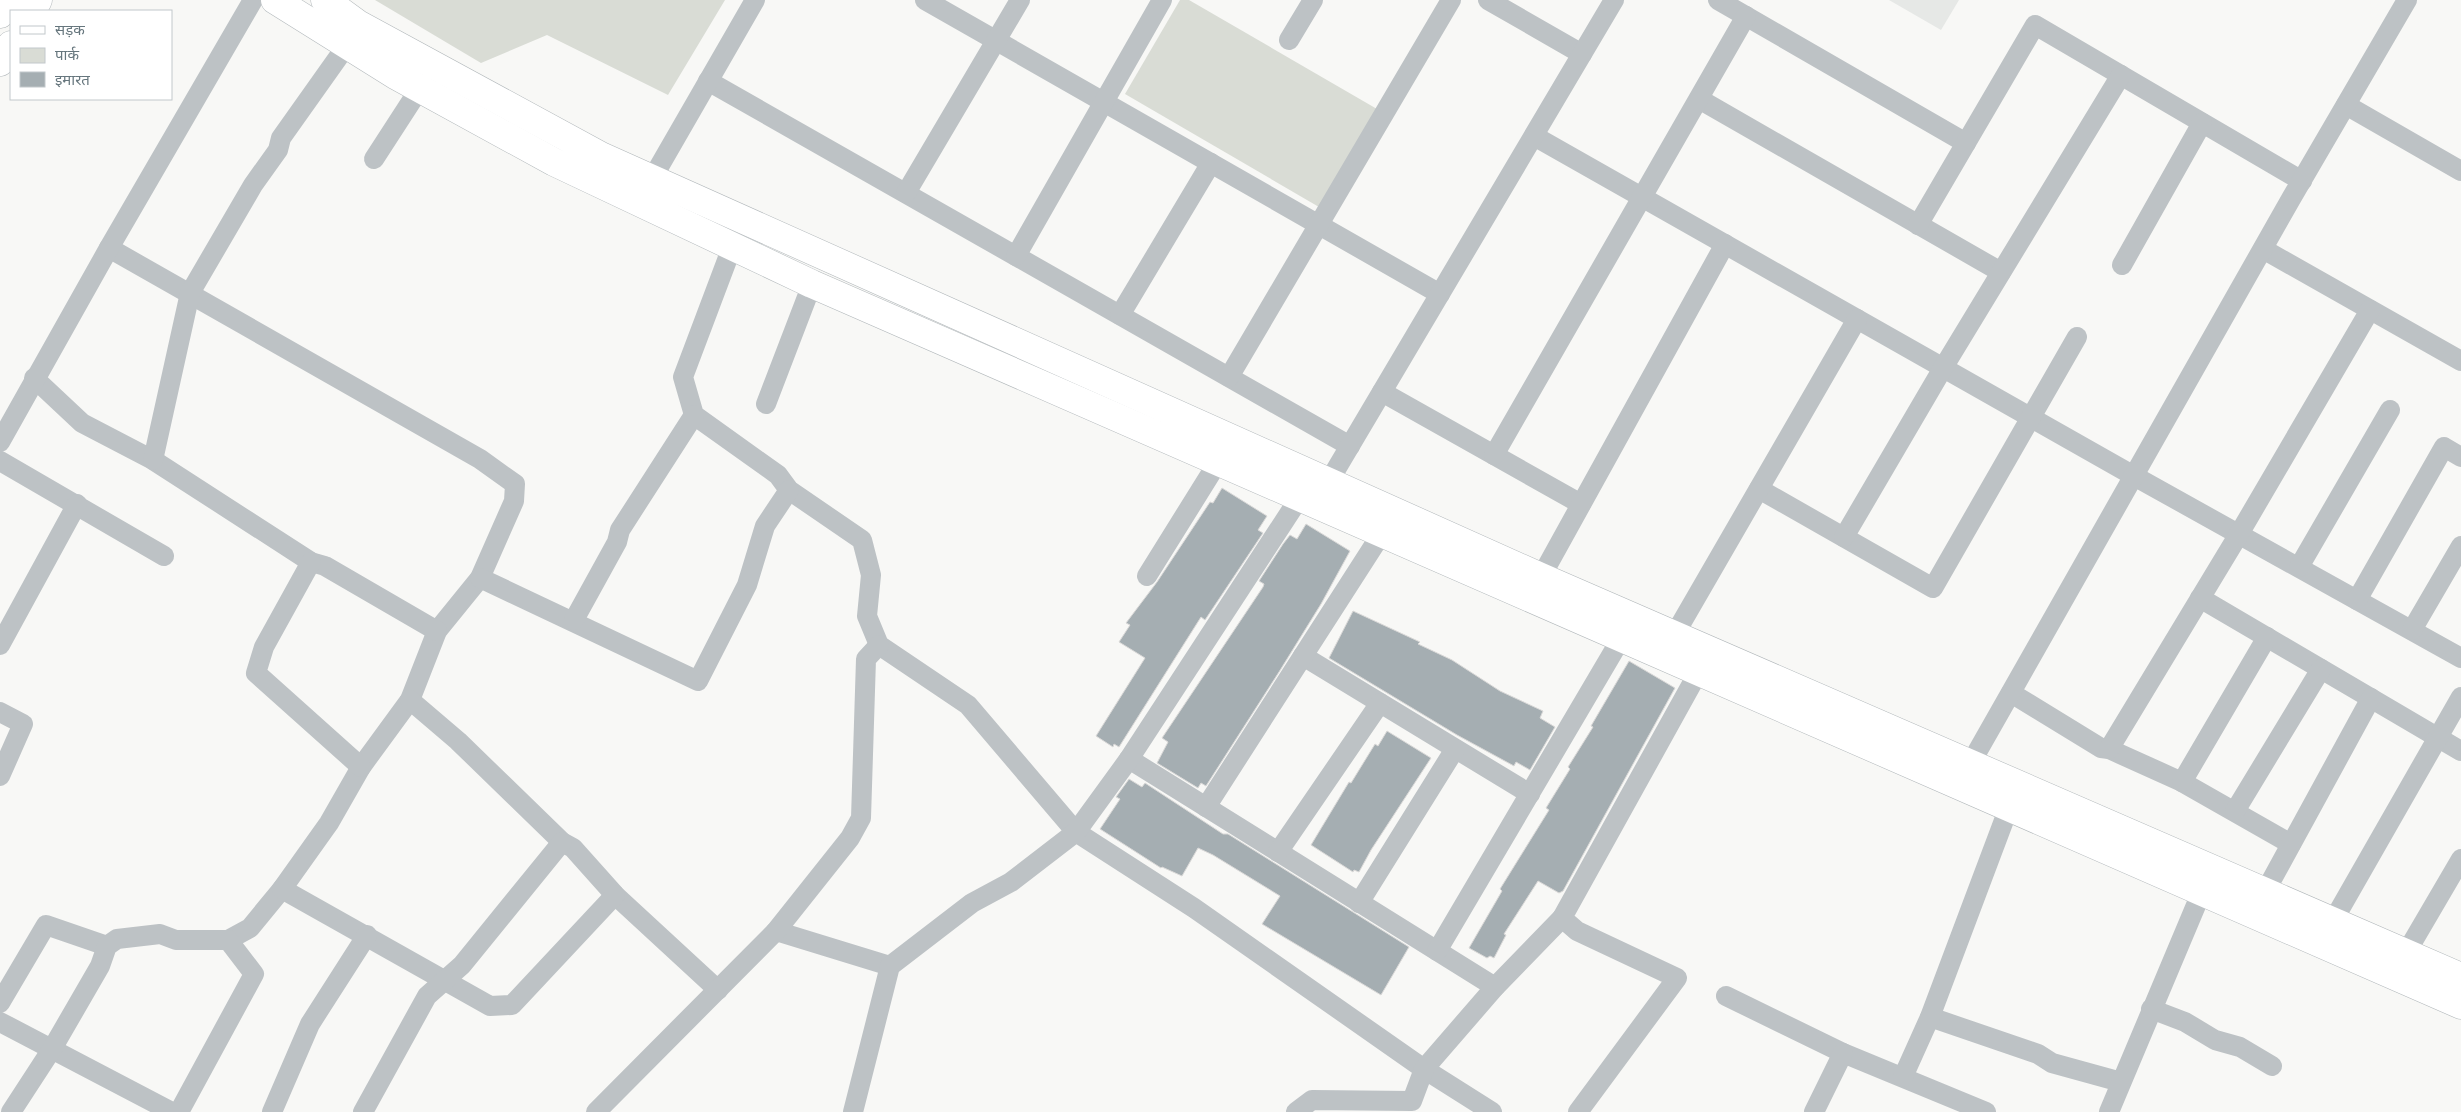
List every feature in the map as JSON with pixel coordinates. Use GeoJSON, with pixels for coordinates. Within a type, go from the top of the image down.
{"type":"FeatureCollection","features":[{"type":"Feature","properties":{"kind":"main road"},"geometry":{"type":"LineString","coordinates":[[0,14],[10,0]]}},
{"type":"Feature","properties":{"kind":"main road"},"geometry":{"type":"LineString","coordinates":[[275,0],[420,88],[554,162],[812,284],[1218,462],[1315,495],[1540,577],[1668,645],[1965,774],[2009,806],[2461,1005]]}},
{"type":"Feature","properties":{"kind":"main road"},"geometry":{"type":"LineString","coordinates":[[325,0],[366,28],[601,156],[1315,495],[1382,533],[1622,637],[1668,645],[1699,671],[2265,892],[2461,977]]}},
{"type":"Feature","properties":{"kind":"main road"},"geometry":{"type":"LineString","coordinates":[[0,62],[10,47]]}},
{"type":"Feature","properties":{"kind":"street"},"geometry":{"type":"LineString","coordinates":[[0,442],[34,378],[253,0]]}},
{"type":"Feature","properties":{"kind":"street"},"geometry":{"type":"LineString","coordinates":[[638,202],[755,0]]}},
{"type":"Feature","properties":{"kind":"street"},"geometry":{"type":"LineString","coordinates":[[925,0],[1440,294]]}},
{"type":"Feature","properties":{"kind":"street"},"geometry":{"type":"LineString","coordinates":[[906,193],[1020,0]]}},
{"type":"Feature","properties":{"kind":"street"},"geometry":{"type":"LineString","coordinates":[[1016,256],[1162,0]]}},
{"type":"Feature","properties":{"kind":"street"},"geometry":{"type":"LineString","coordinates":[[1289,40],[1313,0]]}},
{"type":"Feature","properties":{"kind":"street"},"geometry":{"type":"LineString","coordinates":[[1229,377],[1452,0]]}},
{"type":"Feature","properties":{"kind":"street"},"geometry":{"type":"LineString","coordinates":[[1488,0],[1582,54]]}},
{"type":"Feature","properties":{"kind":"street"},"geometry":{"type":"LineString","coordinates":[[853,1112],[890,966],[972,903],[1011,882],[1076,832],[1350,446],[1614,0]]}},
{"type":"Feature","properties":{"kind":"street"},"geometry":{"type":"LineString","coordinates":[[1718,0],[1966,143]]}},
{"type":"Feature","properties":{"kind":"street"},"geometry":{"type":"LineString","coordinates":[[1965,774],[2302,180],[2407,0]]}},
{"type":"Feature","properties":{"kind":"street"},"geometry":{"type":"LineString","coordinates":[[1494,455],[1746,16]]}},
{"type":"Feature","properties":{"kind":"street"},"geometry":{"type":"LineString","coordinates":[[1918,225],[2035,26],[2302,180]]}},
{"type":"Feature","properties":{"kind":"street"},"geometry":{"type":"LineString","coordinates":[[153,460],[190,293],[253,185],[278,150],[281,138],[347,45]]}},
{"type":"Feature","properties":{"kind":"street"},"geometry":{"type":"LineString","coordinates":[[1844,537],[1943,368],[2121,75]]}},
{"type":"Feature","properties":{"kind":"street"},"geometry":{"type":"LineString","coordinates":[[708,81],[1350,446]]}},
{"type":"Feature","properties":{"kind":"street"},"geometry":{"type":"LineString","coordinates":[[374,159],[420,88]]}},
{"type":"Feature","properties":{"kind":"street"},"geometry":{"type":"LineString","coordinates":[[1699,99],[2001,272]]}},
{"type":"Feature","properties":{"kind":"street"},"geometry":{"type":"LineString","coordinates":[[2346,105],[2461,171]]}},
{"type":"Feature","properties":{"kind":"street"},"geometry":{"type":"LineString","coordinates":[[2122,265],[2202,123]]}},
{"type":"Feature","properties":{"kind":"street"},"geometry":{"type":"LineString","coordinates":[[1534,136],[2030,418],[2461,658]]}},
{"type":"Feature","properties":{"kind":"street"},"geometry":{"type":"LineString","coordinates":[[1120,315],[1211,163]]}},
{"type":"Feature","properties":{"kind":"street"},"geometry":{"type":"LineString","coordinates":[[1540,577],[1725,244]]}},
{"type":"Feature","properties":{"kind":"street"},"geometry":{"type":"LineString","coordinates":[[732,246],[683,377],[694,415],[778,475],[789,490],[862,540],[870,575],[867,616],[879,645],[968,705],[1076,832],[1194,908],[1424,1069],[1492,1112]]}},
{"type":"Feature","properties":{"kind":"street"},"geometry":{"type":"LineString","coordinates":[[10,1112],[52,1049],[100,966],[107,946],[117,939],[160,934],[176,940],[228,940],[250,928],[282,889],[329,822],[361,768],[410,700],[437,631],[480,578],[514,501],[515,484],[480,459],[109,248]]}},
{"type":"Feature","properties":{"kind":"street"},"geometry":{"type":"LineString","coordinates":[[2263,249],[2461,361]]}},
{"type":"Feature","properties":{"kind":"street"},"geometry":{"type":"LineString","coordinates":[[766,404],[812,284]]}},
{"type":"Feature","properties":{"kind":"street"},"geometry":{"type":"LineString","coordinates":[[2109,749],[2239,534],[2370,310]]}},
{"type":"Feature","properties":{"kind":"street"},"geometry":{"type":"LineString","coordinates":[[1668,645],[1857,319]]}},
{"type":"Feature","properties":{"kind":"street"},"geometry":{"type":"LineString","coordinates":[[1759,489],[1933,588],[2077,337]]}},
{"type":"Feature","properties":{"kind":"street"},"geometry":{"type":"LineString","coordinates":[[34,378],[82,423],[153,460],[311,562],[325,566],[437,631]]}},
{"type":"Feature","properties":{"kind":"street"},"geometry":{"type":"LineString","coordinates":[[1382,392],[1581,504]]}},
{"type":"Feature","properties":{"kind":"street"},"geometry":{"type":"LineString","coordinates":[[2299,568],[2390,410]]}},
{"type":"Feature","properties":{"kind":"street"},"geometry":{"type":"LineString","coordinates":[[574,620],[618,542],[620,530],[694,415]]}},
{"type":"Feature","properties":{"kind":"street"},"geometry":{"type":"LineString","coordinates":[[2357,600],[2444,447],[2461,457]]}},
{"type":"Feature","properties":{"kind":"street"},"geometry":{"type":"LineString","coordinates":[[0,461],[164,556]]}},
{"type":"Feature","properties":{"kind":"street"},"geometry":{"type":"LineString","coordinates":[[1147,576],[1218,462]]}},
{"type":"Feature","properties":{"kind":"street"},"geometry":{"type":"LineString","coordinates":[[480,578],[574,620],[698,681],[747,585],[766,526],[789,490]]}},
{"type":"Feature","properties":{"kind":"street"},"geometry":{"type":"LineString","coordinates":[[0,645],[77,504]]}},
{"type":"Feature","properties":{"kind":"street"},"geometry":{"type":"LineString","coordinates":[[1206,807],[1382,533]]}},
{"type":"Feature","properties":{"kind":"street"},"geometry":{"type":"LineString","coordinates":[[2412,630],[2461,546]]}},
{"type":"Feature","properties":{"kind":"street"},"geometry":{"type":"LineString","coordinates":[[311,562],[264,647],[256,673],[361,768]]}},
{"type":"Feature","properties":{"kind":"street"},"geometry":{"type":"LineString","coordinates":[[2200,598],[2461,751]]}},
{"type":"Feature","properties":{"kind":"street"},"geometry":{"type":"LineString","coordinates":[[1437,951],[1622,637]]}},
{"type":"Feature","properties":{"kind":"street"},"geometry":{"type":"LineString","coordinates":[[2182,782],[2267,637]]}},
{"type":"Feature","properties":{"kind":"street"},"geometry":{"type":"LineString","coordinates":[[596,1112],[776,931],[850,838],[861,818],[866,659],[879,645]]}},
{"type":"Feature","properties":{"kind":"street"},"geometry":{"type":"LineString","coordinates":[[1303,656],[1530,794]]}},
{"type":"Feature","properties":{"kind":"street"},"geometry":{"type":"LineString","coordinates":[[2235,811],[2321,669]]}},
{"type":"Feature","properties":{"kind":"street"},"geometry":{"type":"LineString","coordinates":[[1296,1112],[1312,1100],[1409,1107],[1424,1069],[1495,987],[1562,918],[1699,671]]}},
{"type":"Feature","properties":{"kind":"street"},"geometry":{"type":"LineString","coordinates":[[2011,694],[2101,748],[2109,749],[2182,782],[2291,844]]}},
{"type":"Feature","properties":{"kind":"street"},"geometry":{"type":"LineString","coordinates":[[2333,921],[2461,697]]}},
{"type":"Feature","properties":{"kind":"street"},"geometry":{"type":"LineString","coordinates":[[2265,892],[2371,698]]}},
{"type":"Feature","properties":{"kind":"street"},"geometry":{"type":"LineString","coordinates":[[410,700],[458,741],[562,842],[573,848],[614,895],[718,990]]}},
{"type":"Feature","properties":{"kind":"street"},"geometry":{"type":"LineString","coordinates":[[1278,852],[1380,703]]}},
{"type":"Feature","properties":{"kind":"street"},"geometry":{"type":"LineString","coordinates":[[0,712],[23,724],[0,776]]}},
{"type":"Feature","properties":{"kind":"street"},"geometry":{"type":"LineString","coordinates":[[1359,903],[1455,748]]}},
{"type":"Feature","properties":{"kind":"street"},"geometry":{"type":"LineString","coordinates":[[1129,759],[1495,987]]}},
{"type":"Feature","properties":{"kind":"street"},"geometry":{"type":"LineString","coordinates":[[1903,1077],[1930,1017],[2009,806]]}},
{"type":"Feature","properties":{"kind":"street"},"geometry":{"type":"LineString","coordinates":[[363,1112],[427,996],[462,965],[562,842]]}},
{"type":"Feature","properties":{"kind":"street"},"geometry":{"type":"LineString","coordinates":[[2406,953],[2460,864]]}},
{"type":"Feature","properties":{"kind":"street"},"geometry":{"type":"LineString","coordinates":[[282,889],[367,935],[490,1006],[512,1005],[614,895]]}},
{"type":"Feature","properties":{"kind":"street"},"geometry":{"type":"LineString","coordinates":[[2108,1112],[2202,891]]}},
{"type":"Feature","properties":{"kind":"street"},"geometry":{"type":"LineString","coordinates":[[1562,918],[1576,931],[1677,978],[1578,1112]]}},
{"type":"Feature","properties":{"kind":"street"},"geometry":{"type":"LineString","coordinates":[[0,1003],[46,925],[107,946]]}},
{"type":"Feature","properties":{"kind":"street"},"geometry":{"type":"LineString","coordinates":[[776,931],[890,966]]}},
{"type":"Feature","properties":{"kind":"street"},"geometry":{"type":"LineString","coordinates":[[272,1112],[310,1024],[367,935]]}},
{"type":"Feature","properties":{"kind":"street"},"geometry":{"type":"LineString","coordinates":[[179,1112],[254,974],[228,940]]}},
{"type":"Feature","properties":{"kind":"street"},"geometry":{"type":"LineString","coordinates":[[1726,996],[1843,1054],[1986,1112]]}},
{"type":"Feature","properties":{"kind":"street"},"geometry":{"type":"LineString","coordinates":[[2151,1009],[2185,1022],[2215,1040],[2240,1047],[2272,1066]]}},
{"type":"Feature","properties":{"kind":"street"},"geometry":{"type":"LineString","coordinates":[[1930,1017],[2038,1054],[2052,1063],[2121,1082]]}},
{"type":"Feature","properties":{"kind":"street"},"geometry":{"type":"LineString","coordinates":[[0,1022],[172,1112]]}},
{"type":"Feature","properties":{"kind":"street"},"geometry":{"type":"LineString","coordinates":[[1814,1112],[1843,1054]]}},
{"type":"Feature","properties":{"kind":"shaded area"},"geometry":{"type":"Polygon","coordinates":[[[1889,0],[1959,0],[1941,30],[1889,0]]]}},
{"type":"Feature","properties":{"kind":"green space"},"geometry":{"type":"Polygon","coordinates":[[[375,0],[725,0],[668,95],[547,35],[481,63],[375,0]]]}},
{"type":"Feature","properties":{"kind":"green space"},"geometry":{"type":"Polygon","coordinates":[[[1180,0],[1189,0],[1377,109],[1319,207],[1125,94],[1180,0]]]}},
{"type":"Feature","properties":{"kind":"building"},"geometry":{"type":"Polygon","coordinates":[[[1222,488],[1267,516],[1258,530],[1263,533],[1205,620],[1201,617],[1119,747],[1114,744],[1113,747],[1096,736],[1145,658],[1119,642],[1130,625],[1126,623],[1157,582],[1210,502],[1213,503],[1222,488]]]}},
{"type":"Feature","properties":{"kind":"building"},"geometry":{"type":"Polygon","coordinates":[[[1306,524],[1350,551],[1321,604],[1206,786],[1201,783],[1198,788],[1157,763],[1168,742],[1162,738],[1263,587],[1264,584],[1259,581],[1283,544],[1290,535],[1297,539],[1306,524]]]}},
{"type":"Feature","properties":{"kind":"building"},"geometry":{"type":"Polygon","coordinates":[[[1353,611],[1420,642],[1418,644],[1452,660],[1500,691],[1543,711],[1540,718],[1555,727],[1530,770],[1516,762],[1514,766],[1457,735],[1329,658],[1353,611]]]}},
{"type":"Feature","properties":{"kind":"building"},"geometry":{"type":"Polygon","coordinates":[[[1629,661],[1675,688],[1563,891],[1559,893],[1538,881],[1504,934],[1506,935],[1494,958],[1490,956],[1487,958],[1469,948],[1502,891],[1500,889],[1549,810],[1546,808],[1570,769],[1568,767],[1593,727],[1591,726],[1629,661]]]}},
{"type":"Feature","properties":{"kind":"building"},"geometry":{"type":"Polygon","coordinates":[[[1387,731],[1431,758],[1371,850],[1359,872],[1354,870],[1353,872],[1311,845],[1349,782],[1351,783],[1375,744],[1378,746],[1387,731]]]}},
{"type":"Feature","properties":{"kind":"building"},"geometry":{"type":"Polygon","coordinates":[[[1129,779],[1142,787],[1145,783],[1223,834],[1228,834],[1409,947],[1381,995],[1262,924],[1280,896],[1213,855],[1198,848],[1182,876],[1161,868],[1100,829],[1120,799],[1116,797],[1129,779]]]}}]}
